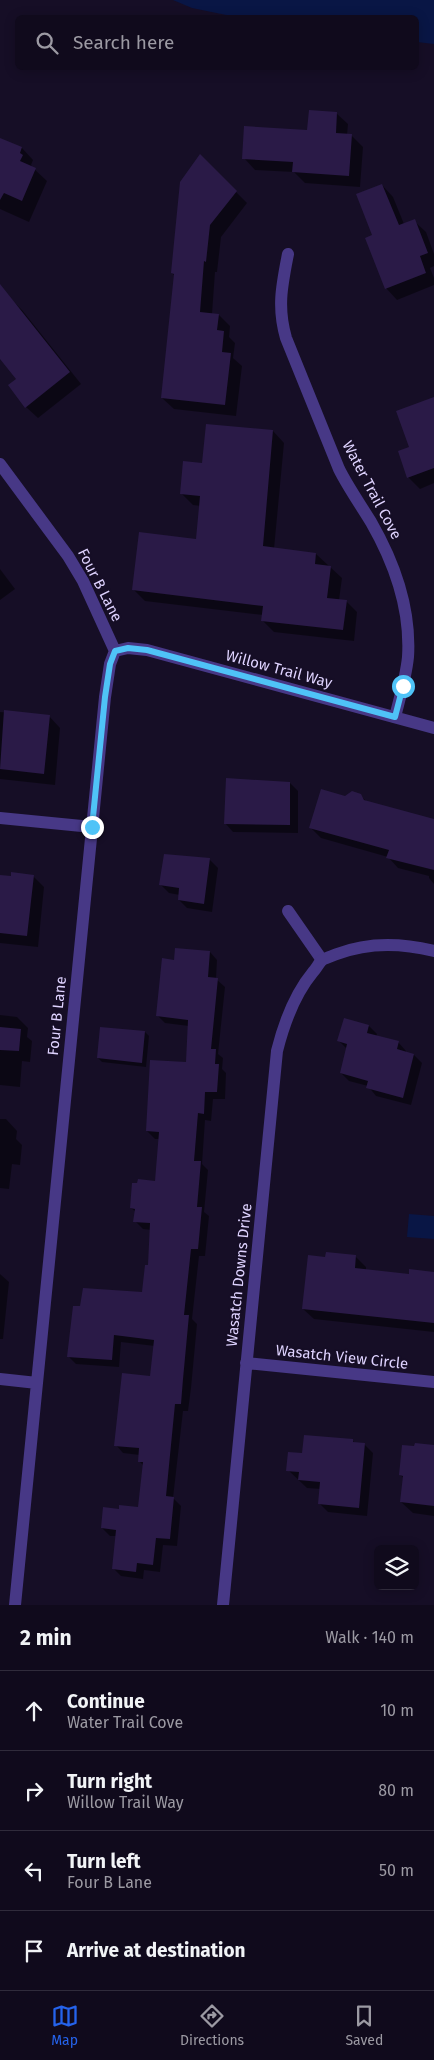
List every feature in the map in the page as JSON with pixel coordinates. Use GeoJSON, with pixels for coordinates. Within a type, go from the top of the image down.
{"type":"FeatureCollection","features":[{"type":"Feature","properties":{"kind":"street","name":"Water Trail Cove"},"geometry":{"type":"LineString","coordinates":[[288,254],[280,300],[286,338],[339,469],[370,521],[390,558],[398,578],[407,633],[408,656],[395,717]]}},
{"type":"Feature","properties":{"kind":"street","name":"Four B Lane"},"geometry":{"type":"LineString","coordinates":[[0,464],[68,556],[84,582],[115,651],[110,664],[105,697],[15,1605]]}},
{"type":"Feature","properties":{"kind":"street","name":"Willow Trail Way"},"geometry":{"type":"LineString","coordinates":[[115,651],[128,648],[147,650],[434,728]]}},
{"type":"Feature","properties":{"kind":"street"},"geometry":{"type":"LineString","coordinates":[[0,818],[92,827]]}},
{"type":"Feature","properties":{"kind":"street"},"geometry":{"type":"LineString","coordinates":[[288,911],[322,960],[350,949],[381,944],[416,946],[434,951]]}},
{"type":"Feature","properties":{"kind":"street","name":"Wasatch Downs Drive"},"geometry":{"type":"LineString","coordinates":[[223,1605],[277,1051],[283,1027],[293,1003],[306,980],[322,960]]}},
{"type":"Feature","properties":{"kind":"street","name":"Wasatch View Circle"},"geometry":{"type":"LineString","coordinates":[[246,1364],[434,1382]]}},
{"type":"Feature","properties":{"kind":"street"},"geometry":{"type":"LineString","coordinates":[[0,1379],[37,1383]]}},
{"type":"Feature","properties":{"kind":"shaded area"},"geometry":{"type":"Polygon","coordinates":[[[173,0],[434,0],[434,44],[419,42],[419,15],[226,15],[192,8],[173,0]]]}},
{"type":"Feature","properties":{"kind":"shaded area"},"geometry":{"type":"Polygon","coordinates":[[[409,1214],[434,1216],[434,1239],[407,1237],[409,1214]]]}},
{"type":"Feature","properties":{"kind":"building"},"geometry":{"type":"Polygon","coordinates":[[[309,110],[337,112],[336,133],[352,134],[349,176],[292,172],[293,162],[242,159],[244,126],[307,130],[309,110]]]}},
{"type":"Feature","properties":{"kind":"building"},"geometry":{"type":"Polygon","coordinates":[[[0,138],[22,147],[20,153],[23,155],[20,161],[36,168],[22,201],[4,193],[0,200],[0,138]]]}},
{"type":"Feature","properties":{"kind":"building"},"geometry":{"type":"Polygon","coordinates":[[[200,154],[237,191],[210,225],[206,262],[204,261],[200,312],[219,314],[217,330],[224,331],[222,352],[231,353],[225,405],[161,398],[174,274],[171,273],[180,182],[200,154]]]}},
{"type":"Feature","properties":{"kind":"building"},"geometry":{"type":"Polygon","coordinates":[[[382,184],[399,225],[415,219],[428,253],[420,256],[426,273],[385,289],[365,238],[372,235],[356,194],[382,184]]]}},
{"type":"Feature","properties":{"kind":"building"},"geometry":{"type":"Polygon","coordinates":[[[0,284],[70,372],[25,408],[8,385],[16,379],[0,359],[0,284]]]}},
{"type":"Feature","properties":{"kind":"building"},"geometry":{"type":"Polygon","coordinates":[[[434,397],[434,468],[407,478],[398,451],[409,447],[396,411],[434,397]]]}},
{"type":"Feature","properties":{"kind":"building"},"geometry":{"type":"Polygon","coordinates":[[[206,424],[273,430],[263,546],[316,553],[315,564],[331,566],[327,598],[347,600],[343,630],[261,621],[263,606],[132,590],[139,532],[196,539],[200,496],[180,494],[183,461],[202,463],[206,424]]]}},
{"type":"Feature","properties":{"kind":"building"},"geometry":{"type":"Polygon","coordinates":[[[4,710],[50,715],[44,774],[0,769],[4,710]]]}},
{"type":"Feature","properties":{"kind":"building"},"geometry":{"type":"Polygon","coordinates":[[[226,778],[290,782],[290,825],[224,824],[226,778]]]}},
{"type":"Feature","properties":{"kind":"building"},"geometry":{"type":"Polygon","coordinates":[[[321,789],[345,796],[352,791],[361,794],[364,800],[434,819],[434,870],[386,858],[389,850],[309,828],[321,789]]]}},
{"type":"Feature","properties":{"kind":"building"},"geometry":{"type":"Polygon","coordinates":[[[164,854],[210,858],[204,904],[178,900],[179,888],[159,885],[164,854]]]}},
{"type":"Feature","properties":{"kind":"building"},"geometry":{"type":"Polygon","coordinates":[[[11,872],[34,875],[27,936],[0,933],[0,875],[11,876],[11,872]]]}},
{"type":"Feature","properties":{"kind":"building"},"geometry":{"type":"Polygon","coordinates":[[[175,948],[210,951],[208,977],[218,978],[211,1049],[216,1049],[215,1064],[219,1064],[217,1092],[205,1092],[204,1114],[198,1113],[194,1161],[201,1161],[197,1207],[202,1207],[198,1249],[191,1249],[184,1315],[189,1315],[181,1404],[175,1404],[166,1496],[174,1497],[170,1539],[156,1538],[153,1565],[137,1563],[136,1572],[112,1569],[116,1530],[101,1528],[103,1507],[119,1509],[119,1505],[138,1507],[143,1462],[138,1462],[139,1448],[114,1446],[122,1373],[150,1376],[154,1340],[114,1335],[112,1360],[67,1357],[73,1306],[80,1306],[83,1288],[142,1292],[145,1265],[148,1265],[150,1223],[133,1222],[135,1209],[130,1208],[132,1183],[137,1183],[138,1179],[155,1181],[159,1132],[146,1131],[150,1060],[186,1062],[188,1020],[156,1016],[162,958],[174,960],[175,948]]]}},
{"type":"Feature","properties":{"kind":"building"},"geometry":{"type":"Polygon","coordinates":[[[344,1018],[369,1025],[367,1033],[399,1041],[397,1049],[414,1054],[403,1098],[366,1088],[368,1081],[340,1073],[347,1044],[337,1041],[344,1018]]]}},
{"type":"Feature","properties":{"kind":"building"},"geometry":{"type":"Polygon","coordinates":[[[0,1027],[21,1029],[19,1051],[0,1050],[0,1027]]]}},
{"type":"Feature","properties":{"kind":"building"},"geometry":{"type":"Polygon","coordinates":[[[100,1027],[145,1031],[142,1063],[97,1058],[100,1027]]]}},
{"type":"Feature","properties":{"kind":"building"},"geometry":{"type":"Polygon","coordinates":[[[326,1252],[356,1255],[355,1268],[409,1274],[409,1269],[434,1272],[434,1323],[302,1309],[308,1255],[325,1257],[326,1252]]]}},
{"type":"Feature","properties":{"kind":"building"},"geometry":{"type":"Polygon","coordinates":[[[304,1435],[353,1439],[353,1442],[365,1443],[359,1508],[318,1504],[320,1482],[298,1480],[299,1472],[286,1471],[288,1452],[302,1453],[304,1435]]]}},
{"type":"Feature","properties":{"kind":"building"},"geometry":{"type":"Polygon","coordinates":[[[415,1443],[434,1445],[434,1506],[400,1502],[403,1476],[399,1475],[402,1445],[414,1446],[415,1443]]]}},
{"type":"Feature","properties":{"kind":"route"},"geometry":{"type":"LineString","coordinates":[[92,827],[105,697],[110,664],[115,651],[128,648],[147,650],[395,717],[403,686]]}}]}
